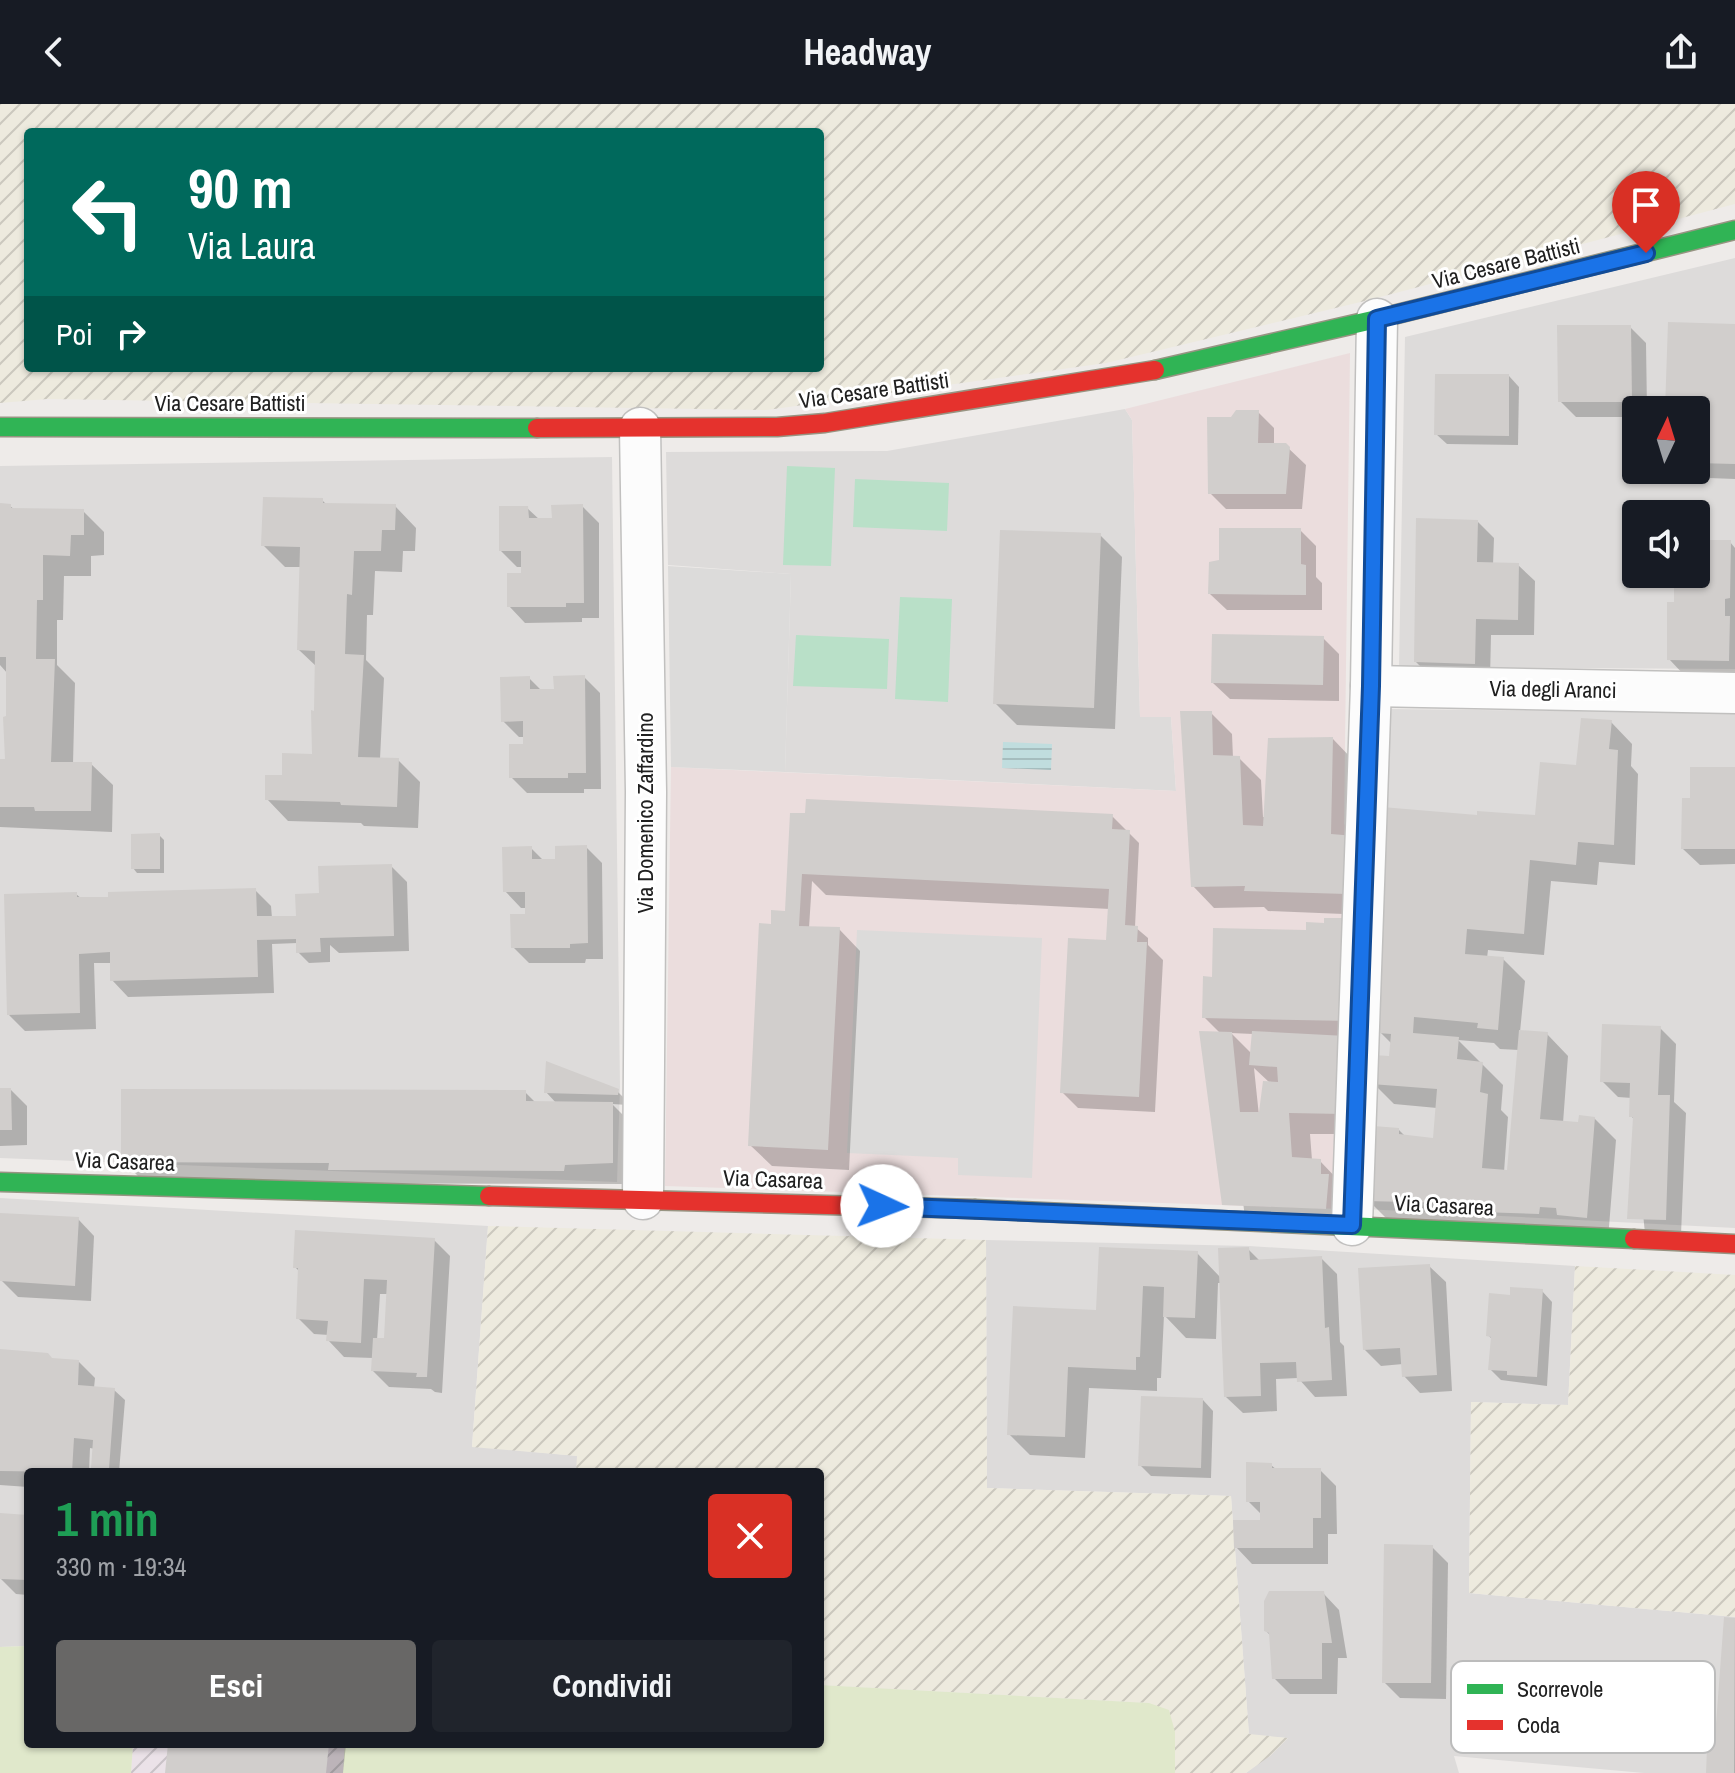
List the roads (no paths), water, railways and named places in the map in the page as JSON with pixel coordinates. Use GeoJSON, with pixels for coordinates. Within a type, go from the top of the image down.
{"type":"FeatureCollection","features":[{"type":"Feature","properties":{"kind":"street","name":"Via Cesare Battisti"},"geometry":{"type":"LineString","coordinates":[[0,427],[640,428],[777,427],[825,423],[1137,374],[1377,319],[1735,230]]}},
{"type":"Feature","properties":{"kind":"street"},"geometry":{"type":"LineString","coordinates":[[1352,1225],[1371,686],[1377,319]]}},
{"type":"Feature","properties":{"kind":"street","name":"Via Domenico Zaffardino"},"geometry":{"type":"LineString","coordinates":[[640,428],[646,792],[643,1199]]}},
{"type":"Feature","properties":{"kind":"street","name":"Via degli Aranci"},"geometry":{"type":"LineString","coordinates":[[1371,686],[1735,693]]}},
{"type":"Feature","properties":{"kind":"street","name":"Via Casarea"},"geometry":{"type":"LineString","coordinates":[[0,1182],[643,1199],[1352,1225],[1735,1244]]}},
{"type":"Feature","properties":{"kind":"water"},"geometry":{"type":"Polygon","coordinates":[[[1003,742],[1052,744],[1051,770],[1002,768],[1003,742]]]}}]}
